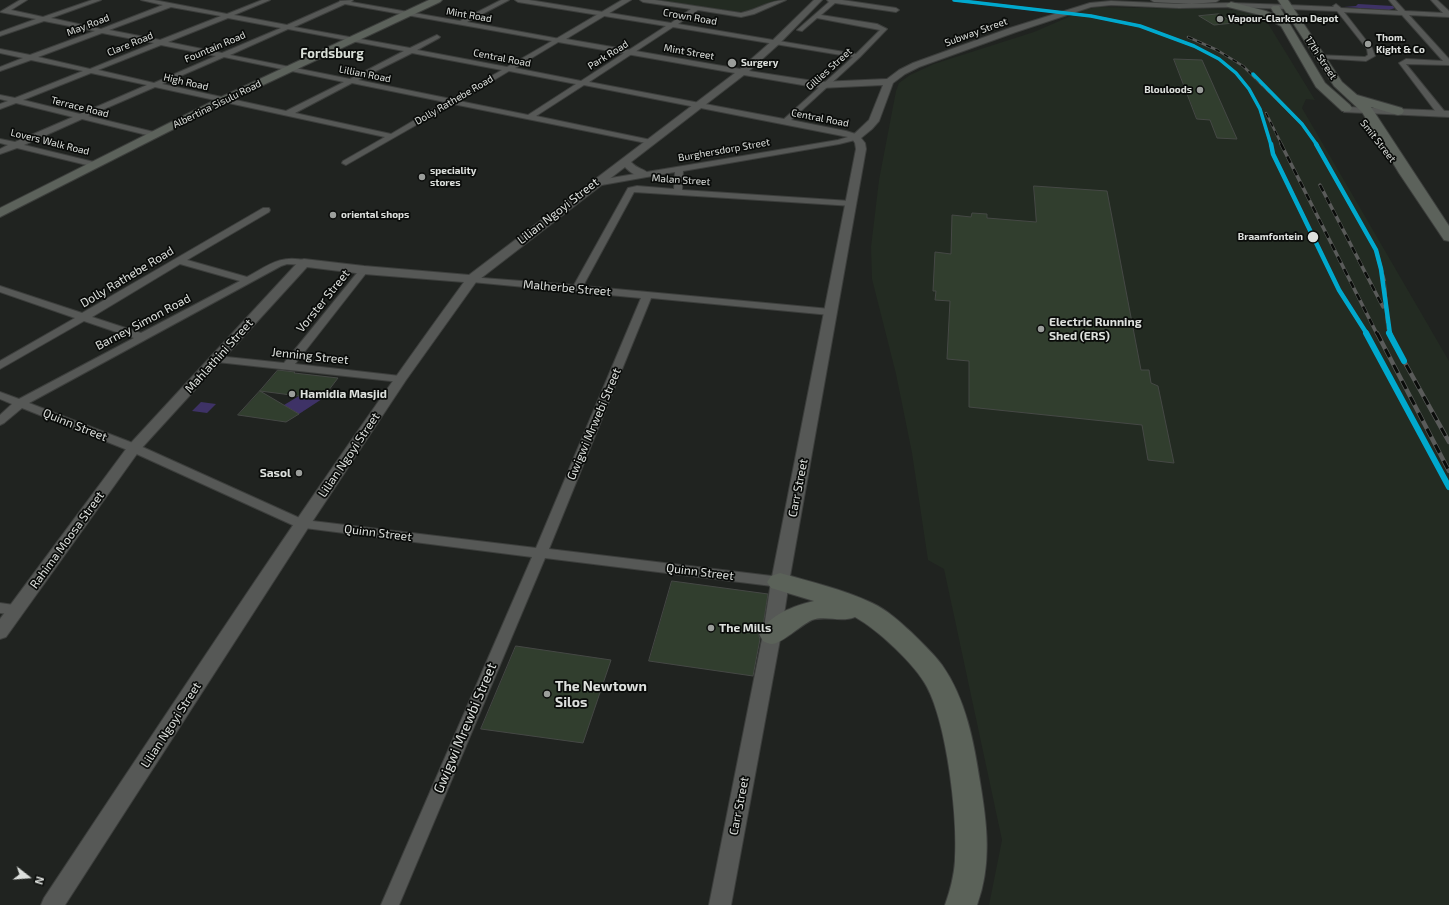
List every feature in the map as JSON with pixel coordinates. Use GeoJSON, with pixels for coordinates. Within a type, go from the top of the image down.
{"type":"FeatureCollection","features":[{"type":"Feature","properties":{"kind":"highway"},"geometry":{"type":"LineString","coordinates":[[780,582],[850,604],[865,611],[876,618],[907,645],[934,674],[949,709],[959,745],[970,815],[973,842],[971,868],[961,905]]}},
{"type":"Feature","properties":{"kind":"highway"},"geometry":{"type":"LineString","coordinates":[[772,634],[790,619],[815,609],[835,608],[876,618]]}},
{"type":"Feature","properties":{"kind":"main road","name":"Albertina Sisulu Road"},"geometry":{"type":"LineString","coordinates":[[2,210],[223,100],[437,0]]}},
{"type":"Feature","properties":{"kind":"main road","name":"17th Street"},"geometry":{"type":"LineString","coordinates":[[1279,3],[1283,23],[1320,85],[1348,110]]}},
{"type":"Feature","properties":{"kind":"main road","name":"17th Street"},"geometry":{"type":"LineString","coordinates":[[1279,3],[1338,84],[1367,110]]}},
{"type":"Feature","properties":{"kind":"main road"},"geometry":{"type":"LineString","coordinates":[[1231,5],[1263,13],[1283,23]]}},
{"type":"Feature","properties":{"kind":"main road"},"geometry":{"type":"LineString","coordinates":[[1351,95],[1376,105],[1398,111]]}},
{"type":"Feature","properties":{"kind":"main road"},"geometry":{"type":"LineString","coordinates":[[1348,110],[1445,114]]}},
{"type":"Feature","properties":{"kind":"main road","name":"Smit Street"},"geometry":{"type":"LineString","coordinates":[[1348,110],[1361,118],[1399,167],[1406,173]]}},
{"type":"Feature","properties":{"kind":"main road","name":"Smit Street"},"geometry":{"type":"LineString","coordinates":[[1367,110],[1406,173],[1449,237]]}},
{"type":"Feature","properties":{"kind":"street"},"geometry":{"type":"LineString","coordinates":[[3,12],[24,0]]}},
{"type":"Feature","properties":{"kind":"street"},"geometry":{"type":"LineString","coordinates":[[0,34],[98,0]]}},
{"type":"Feature","properties":{"kind":"street","name":"Central Road"},"geometry":{"type":"LineString","coordinates":[[144,0],[846,133],[856,137]]}},
{"type":"Feature","properties":{"kind":"street","name":"May Road"},"geometry":{"type":"LineString","coordinates":[[0,69],[184,0]]}},
{"type":"Feature","properties":{"kind":"street","name":"Clare Road"},"geometry":{"type":"LineString","coordinates":[[0,107],[267,0]]}},
{"type":"Feature","properties":{"kind":"street","name":"Mint Road"},"geometry":{"type":"LineString","coordinates":[[329,0],[347,1],[460,24],[558,40]]}},
{"type":"Feature","properties":{"kind":"street"},"geometry":{"type":"LineString","coordinates":[[460,24],[506,0]]}},
{"type":"Feature","properties":{"kind":"street","name":"Crown Road"},"geometry":{"type":"LineString","coordinates":[[518,0],[674,24],[858,56]]}},
{"type":"Feature","properties":{"kind":"street","name":"Dolly Rathebe Road"},"geometry":{"type":"LineString","coordinates":[[346,163],[627,0]]}},
{"type":"Feature","properties":{"kind":"street"},"geometry":{"type":"LineString","coordinates":[[643,0],[745,15],[783,0]]}},
{"type":"Feature","properties":{"kind":"street","name":"Lilian Ngoyi Street"},"geometry":{"type":"LineString","coordinates":[[52,905],[302,524],[400,379],[472,279],[742,72],[776,42],[795,29],[818,0]]}},
{"type":"Feature","properties":{"kind":"street"},"geometry":{"type":"LineString","coordinates":[[795,29],[815,16],[831,0],[896,10]]}},
{"type":"Feature","properties":{"kind":"street"},"geometry":{"type":"LineString","coordinates":[[1154,0],[1216,0]]}},
{"type":"Feature","properties":{"kind":"street"},"geometry":{"type":"LineString","coordinates":[[1392,0],[1449,63]]}},
{"type":"Feature","properties":{"kind":"street"},"geometry":{"type":"LineString","coordinates":[[1434,0],[1449,15]]}},
{"type":"Feature","properties":{"kind":"street","name":"Fountain Road"},"geometry":{"type":"LineString","coordinates":[[0,152],[347,1]]}},
{"type":"Feature","properties":{"kind":"street"},"geometry":{"type":"LineString","coordinates":[[1313,1],[1337,7],[1351,4]]}},
{"type":"Feature","properties":{"kind":"street","name":"Subway Street"},"geometry":{"type":"LineString","coordinates":[[889,82],[902,72],[916,65],[1083,6],[1111,3],[1179,6],[1279,3]]}},
{"type":"Feature","properties":{"kind":"street"},"geometry":{"type":"LineString","coordinates":[[1279,3],[1449,15]]}},
{"type":"Feature","properties":{"kind":"street"},"geometry":{"type":"LineString","coordinates":[[1319,56],[1366,59],[1372,56],[1370,49],[1337,7]]}},
{"type":"Feature","properties":{"kind":"street","name":"Park Road"},"geometry":{"type":"LineString","coordinates":[[530,117],[696,9]]}},
{"type":"Feature","properties":{"kind":"street","name":"Lillian Road"},"geometry":{"type":"LineString","coordinates":[[3,12],[44,18],[650,142]]}},
{"type":"Feature","properties":{"kind":"street","name":"Gillies Street"},"geometry":{"type":"LineString","coordinates":[[785,122],[858,56],[884,29],[877,26],[815,16]]}},
{"type":"Feature","properties":{"kind":"street"},"geometry":{"type":"LineString","coordinates":[[286,114],[437,37]]}},
{"type":"Feature","properties":{"kind":"street","name":"Mint Street"},"geometry":{"type":"LineString","coordinates":[[558,40],[804,83],[827,84],[889,82]]}},
{"type":"Feature","properties":{"kind":"street","name":"High Road"},"geometry":{"type":"LineString","coordinates":[[0,50],[391,136]]}},
{"type":"Feature","properties":{"kind":"street"},"geometry":{"type":"LineString","coordinates":[[1445,114],[1402,63],[1406,61],[1449,63]]}},
{"type":"Feature","properties":{"kind":"street"},"geometry":{"type":"LineString","coordinates":[[856,137],[870,127],[874,121],[889,82]]}},
{"type":"Feature","properties":{"kind":"street","name":"Terrace Road"},"geometry":{"type":"LineString","coordinates":[[0,97],[154,135]]}},
{"type":"Feature","properties":{"kind":"street","name":"Burghersdorp Street"},"geometry":{"type":"LineString","coordinates":[[596,183],[839,142],[856,137]]}},
{"type":"Feature","properties":{"kind":"street","name":"Carr Street"},"geometry":{"type":"LineString","coordinates":[[720,905],[772,634],[780,582],[830,312],[846,203],[861,149],[860,143],[856,137]]}},
{"type":"Feature","properties":{"kind":"street","name":"Lovers Walk Road"},"geometry":{"type":"LineString","coordinates":[[0,141],[95,165]]}},
{"type":"Feature","properties":{"kind":"street"},"geometry":{"type":"LineString","coordinates":[[625,161],[633,170],[644,174]]}},
{"type":"Feature","properties":{"kind":"street"},"geometry":{"type":"LineString","coordinates":[[678,191],[679,168]]}},
{"type":"Feature","properties":{"kind":"street","name":"Malan Street"},"geometry":{"type":"LineString","coordinates":[[577,289],[631,190],[642,188],[846,203]]}},
{"type":"Feature","properties":{"kind":"street","name":"Dolly Rathebe Road"},"geometry":{"type":"LineString","coordinates":[[0,366],[266,210]]}},
{"type":"Feature","properties":{"kind":"street"},"geometry":{"type":"LineString","coordinates":[[179,261],[248,280]]}},
{"type":"Feature","properties":{"kind":"street","name":"Barney Simon Road"},"geometry":{"type":"LineString","coordinates":[[0,421],[20,403],[248,280],[286,261],[304,263]]}},
{"type":"Feature","properties":{"kind":"street","name":"Malherbe Street"},"geometry":{"type":"LineString","coordinates":[[304,263],[364,270],[830,312]]}},
{"type":"Feature","properties":{"kind":"street","name":"Mahlathini Street"},"geometry":{"type":"LineString","coordinates":[[134,448],[304,263]]}},
{"type":"Feature","properties":{"kind":"street","name":"Vorster Street"},"geometry":{"type":"LineString","coordinates":[[287,367],[364,270]]}},
{"type":"Feature","properties":{"kind":"street"},"geometry":{"type":"LineString","coordinates":[[0,288],[142,337]]}},
{"type":"Feature","properties":{"kind":"street","name":"Gwigwi Mrwebi Street"},"geometry":{"type":"LineString","coordinates":[[540,552],[648,295]]}},
{"type":"Feature","properties":{"kind":"street","name":"Jenning Street"},"geometry":{"type":"LineString","coordinates":[[217,359],[400,379]]}},
{"type":"Feature","properties":{"kind":"street","name":"Quinn Street"},"geometry":{"type":"LineString","coordinates":[[0,395],[134,448],[302,524],[780,582]]}},
{"type":"Feature","properties":{"kind":"street","name":"Rahima Moosa Street"},"geometry":{"type":"LineString","coordinates":[[0,632],[8,609],[134,448]]}},
{"type":"Feature","properties":{"kind":"street","name":"Gwigwi Mrewbi Street"},"geometry":{"type":"LineString","coordinates":[[390,905],[540,552]]}},
{"type":"Feature","properties":{"kind":"shaded area"},"geometry":{"type":"Polygon","coordinates":[[[657,0],[777,0],[748,11],[739,12],[657,0]]]}},
{"type":"Feature","properties":{"kind":"shaded area"},"geometry":{"type":"Polygon","coordinates":[[[1358,4],[1393,6],[1395,8],[1389,10],[1344,7],[1356,6],[1358,4]]]}},
{"type":"Feature","properties":{"kind":"shaded area"},"geometry":{"type":"Polygon","coordinates":[[[1099,7],[1241,10],[1264,17],[1315,100],[1306,99],[1302,108],[1449,361],[1449,905],[989,905],[1002,840],[944,569],[928,560],[912,453],[896,374],[872,279],[871,247],[879,180],[896,91],[899,83],[910,75],[934,64],[1034,32],[1087,9],[1099,7]]]}},
{"type":"Feature","properties":{"kind":"shaded area"},"geometry":{"type":"Polygon","coordinates":[[[299,396],[322,399],[299,414],[284,405],[299,396]]]}},
{"type":"Feature","properties":{"kind":"shaded area"},"geometry":{"type":"Polygon","coordinates":[[[201,402],[216,404],[207,413],[192,411],[201,402]]]}},
{"type":"Feature","properties":{"kind":"building","name":"Vapour-Clarkson Depot"},"geometry":{"type":"Polygon","coordinates":[[[1219,14],[1234,23],[1214,25],[1199,16],[1219,14]]]}},
{"type":"Feature","properties":{"kind":"building","name":"Blouloods"},"geometry":{"type":"Polygon","coordinates":[[[1174,59],[1202,60],[1237,139],[1217,138],[1210,120],[1197,119],[1174,59]]]}},
{"type":"Feature","properties":{"kind":"building","name":"Electric Running Shed (ERS)"},"geometry":{"type":"Polygon","coordinates":[[[1034,186],[1107,191],[1141,370],[1149,370],[1151,383],[1158,386],[1174,463],[1148,460],[1142,425],[969,407],[969,361],[947,359],[950,301],[935,300],[936,291],[933,291],[935,252],[951,254],[952,215],[971,217],[972,213],[987,214],[987,218],[1036,222],[1034,186]]]}},
{"type":"Feature","properties":{"kind":"building"},"geometry":{"type":"Polygon","coordinates":[[[278,370],[338,378],[322,399],[260,391],[278,370]]]}},
{"type":"Feature","properties":{"kind":"building"},"geometry":{"type":"Polygon","coordinates":[[[260,391],[299,414],[286,422],[238,415],[260,391]]]}},
{"type":"Feature","properties":{"kind":"building","name":"The Mills"},"geometry":{"type":"Polygon","coordinates":[[[672,581],[768,594],[763,626],[758,633],[760,639],[753,676],[649,661],[672,581]]]}},
{"type":"Feature","properties":{"kind":"building","name":"The Newtown Silos"},"geometry":{"type":"Polygon","coordinates":[[[516,646],[611,660],[583,743],[481,729],[516,646]]]}},
{"type":"Feature","properties":{"kind":"railway"},"geometry":{"type":"LineString","coordinates":[[954,0],[1091,16],[1140,26],[1194,46],[1219,59],[1236,73],[1249,89],[1260,109],[1271,145]]}},
{"type":"Feature","properties":{"kind":"railway"},"geometry":{"type":"LineString","coordinates":[[1188,37],[1217,50],[1243,66],[1302,124],[1317,145]]}},
{"type":"Feature","properties":{"kind":"railway"},"geometry":{"type":"LineString","coordinates":[[1266,113],[1282,145]]}},
{"type":"Feature","properties":{"kind":"railway"},"geometry":{"type":"LineString","coordinates":[[1271,144],[1273,154],[1339,290],[1367,334]]}},
{"type":"Feature","properties":{"kind":"railway"},"geometry":{"type":"LineString","coordinates":[[1281,144],[1377,334]]}},
{"type":"Feature","properties":{"kind":"railway"},"geometry":{"type":"LineString","coordinates":[[1316,144],[1376,250],[1384,280],[1388,328],[1390,334]]}},
{"type":"Feature","properties":{"kind":"railway"},"geometry":{"type":"LineString","coordinates":[[1320,185],[1383,307]]}},
{"type":"Feature","properties":{"kind":"railway"},"geometry":{"type":"LineString","coordinates":[[1366,333],[1449,487]]}},
{"type":"Feature","properties":{"kind":"railway"},"geometry":{"type":"LineString","coordinates":[[1377,333],[1449,471]]}},
{"type":"Feature","properties":{"kind":"railway"},"geometry":{"type":"LineString","coordinates":[[1390,333],[1395,345],[1449,442]]}},
{"type":"Feature","properties":{"kind":"transit line"},"geometry":{"type":"LineString","coordinates":[[954,0],[1058,11],[1140,26],[1194,46],[1219,59],[1236,73],[1249,89],[1260,109],[1266,125],[1273,154],[1339,290],[1361,323],[1449,487]]}},
{"type":"Feature","properties":{"kind":"transit line"},"geometry":{"type":"LineString","coordinates":[[1253,74],[1302,124],[1314,140],[1376,250],[1383,278],[1386,317],[1390,336],[1404,361]]}},
{"type":"Feature","properties":{"kind":"place","name":"Vapour-Clarkson Depot"},"geometry":{"type":"Point","coordinates":[1220,19]}},
{"type":"Feature","properties":{"kind":"place","name":"Thom. Kight & Co"},"geometry":{"type":"Point","coordinates":[1368,44]}},
{"type":"Feature","properties":{"kind":"place","name":"Surgery"},"geometry":{"type":"Point","coordinates":[732,63]}},
{"type":"Feature","properties":{"kind":"place","name":"Blouloods"},"geometry":{"type":"Point","coordinates":[1200,90]}},
{"type":"Feature","properties":{"kind":"place","name":"speciality stores"},"geometry":{"type":"Point","coordinates":[422,177]}},
{"type":"Feature","properties":{"kind":"place","name":"oriental shops"},"geometry":{"type":"Point","coordinates":[333,215]}},
{"type":"Feature","properties":{"kind":"place","name":"Braamfontein"},"geometry":{"type":"Point","coordinates":[1313,237]}},
{"type":"Feature","properties":{"kind":"place","name":"Electric Running Shed (ERS)"},"geometry":{"type":"Point","coordinates":[1041,329]}},
{"type":"Feature","properties":{"kind":"place","name":"Hamidia Masjid"},"geometry":{"type":"Point","coordinates":[292,394]}},
{"type":"Feature","properties":{"kind":"place","name":"Sasol"},"geometry":{"type":"Point","coordinates":[299,473]}},
{"type":"Feature","properties":{"kind":"place","name":"The Mills"},"geometry":{"type":"Point","coordinates":[711,628]}},
{"type":"Feature","properties":{"kind":"place","name":"The Newtown Silos"},"geometry":{"type":"Point","coordinates":[547,694]}},
{"type":"Feature","properties":{"kind":"district","name":"Fordsburg"},"geometry":{"type":"Point","coordinates":[332,54]}}]}
